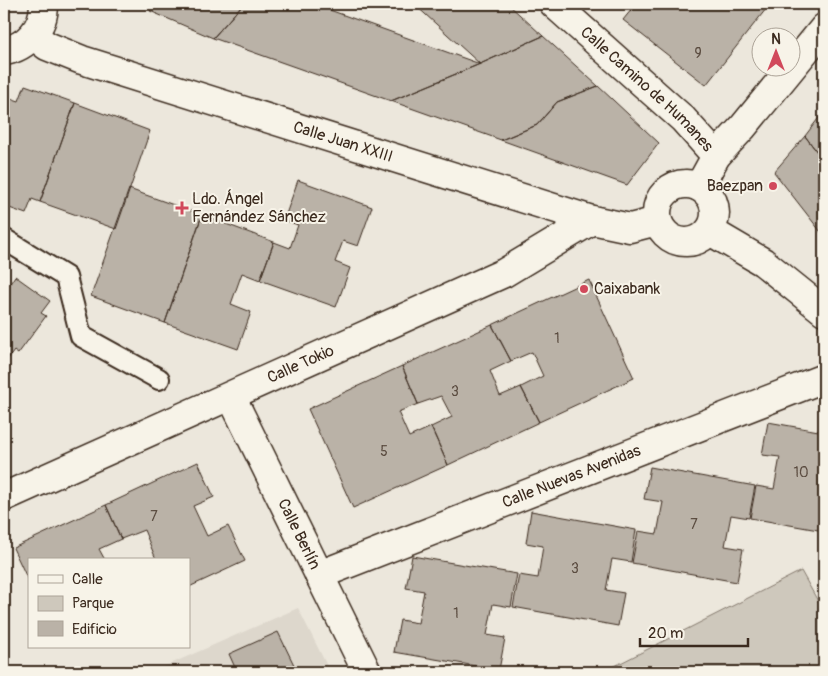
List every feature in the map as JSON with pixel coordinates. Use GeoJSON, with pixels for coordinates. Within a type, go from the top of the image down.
{"type":"FeatureCollection","features":[{"type":"Feature","properties":{"kind":"street"},"geometry":{"type":"LineString","coordinates":[[4,51],[21,46],[33,35],[40,24],[44,4]]}},
{"type":"Feature","properties":{"kind":"street","name":"Calle Camino de Humanes"},"geometry":{"type":"LineString","coordinates":[[554,4],[683,119],[716,156]]}},
{"type":"Feature","properties":{"kind":"street"},"geometry":{"type":"LineString","coordinates":[[699,187],[716,156],[743,127],[824,28]]}},
{"type":"Feature","properties":{"kind":"street","name":"Calle Juan XXIII"},"geometry":{"type":"LineString","coordinates":[[33,35],[47,46],[82,60],[592,220],[630,228],[657,221]]}},
{"type":"Feature","properties":{"kind":"street"},"geometry":{"type":"LineString","coordinates":[[688,184],[699,187],[709,195],[715,206],[715,220],[710,232],[700,240],[687,243],[674,241],[663,233],[657,221],[656,210],[659,199],[667,190],[677,185],[688,184]]}},
{"type":"Feature","properties":{"kind":"street","name":"Calle Tokio"},"geometry":{"type":"LineString","coordinates":[[4,497],[504,273],[592,220]]}},
{"type":"Feature","properties":{"kind":"street"},"geometry":{"type":"LineString","coordinates":[[710,232],[764,262],[824,311]]}},
{"type":"Feature","properties":{"kind":"street","name":"Calle Nuevas Avenidas"},"geometry":{"type":"LineString","coordinates":[[319,575],[824,378]]}},
{"type":"Feature","properties":{"kind":"street","name":"Calle Berlín"},"geometry":{"type":"LineString","coordinates":[[231,396],[367,672]]}},
{"type":"Feature","properties":{"kind":"lane"},"geometry":{"type":"LineString","coordinates":[[4,239],[66,277],[81,336],[159,379]]}},
{"type":"Feature","properties":{"kind":"shaded area"},"geometry":{"type":"Polygon","coordinates":[[[298,608],[330,672],[152,672],[298,608]]]}},
{"type":"Feature","properties":{"kind":"green space"},"geometry":{"type":"Polygon","coordinates":[[[801,571],[824,612],[824,672],[603,672],[801,571]]]}},
{"type":"Feature","properties":{"kind":"building"},"geometry":{"type":"Polygon","coordinates":[[[157,4],[243,4],[213,38],[150,11],[157,4]]]}},
{"type":"Feature","properties":{"kind":"building"},"geometry":{"type":"Polygon","coordinates":[[[243,4],[313,4],[480,64],[391,101],[213,38],[243,4]]]}},
{"type":"Feature","properties":{"kind":"building"},"geometry":{"type":"Polygon","coordinates":[[[414,4],[508,4],[543,36],[480,64],[414,4]]]}},
{"type":"Feature","properties":{"kind":"building"},"geometry":{"type":"Polygon","coordinates":[[[636,4],[770,4],[706,85],[623,20],[636,4]]]}},
{"type":"Feature","properties":{"kind":"building"},"geometry":{"type":"Polygon","coordinates":[[[543,36],[598,86],[557,102],[537,125],[501,140],[391,101],[480,64],[543,36]]]}},
{"type":"Feature","properties":{"kind":"building"},"geometry":{"type":"Polygon","coordinates":[[[25,85],[75,103],[40,202],[32,199],[26,214],[4,206],[4,103],[7,97],[19,101],[25,85]]]}},
{"type":"Feature","properties":{"kind":"building"},"geometry":{"type":"Polygon","coordinates":[[[598,86],[659,143],[627,185],[501,140],[537,125],[557,102],[598,86]]]}},
{"type":"Feature","properties":{"kind":"building"},"geometry":{"type":"Polygon","coordinates":[[[75,103],[150,131],[116,229],[40,202],[75,103]]]}},
{"type":"Feature","properties":{"kind":"building"},"geometry":{"type":"Polygon","coordinates":[[[824,111],[824,161],[805,136],[824,111]]]}},
{"type":"Feature","properties":{"kind":"building"},"geometry":{"type":"Polygon","coordinates":[[[805,136],[824,161],[824,236],[774,172],[805,136]]]}},
{"type":"Feature","properties":{"kind":"building"},"geometry":{"type":"Polygon","coordinates":[[[298,180],[372,207],[358,246],[343,241],[335,262],[350,268],[336,307],[260,280],[274,242],[290,248],[298,225],[284,220],[298,180]]]}},
{"type":"Feature","properties":{"kind":"building"},"geometry":{"type":"Polygon","coordinates":[[[129,189],[202,215],[165,323],[91,296],[129,189]]]}},
{"type":"Feature","properties":{"kind":"building"},"geometry":{"type":"Polygon","coordinates":[[[202,215],[274,242],[260,280],[242,273],[231,304],[251,312],[238,349],[165,323],[202,215]]]}},
{"type":"Feature","properties":{"kind":"building"},"geometry":{"type":"Polygon","coordinates":[[[15,276],[50,301],[41,313],[46,316],[18,354],[14,351],[5,363],[4,286],[7,288],[15,276]]]}},
{"type":"Feature","properties":{"kind":"building"},"geometry":{"type":"Polygon","coordinates":[[[589,280],[634,378],[539,422],[521,387],[543,376],[532,352],[511,361],[492,325],[589,280]]]}},
{"type":"Feature","properties":{"kind":"building"},"geometry":{"type":"Polygon","coordinates":[[[492,325],[511,361],[490,371],[500,396],[521,387],[539,422],[448,465],[431,427],[452,417],[441,396],[418,404],[402,366],[492,325]]]}},
{"type":"Feature","properties":{"kind":"building"},"geometry":{"type":"Polygon","coordinates":[[[402,366],[418,404],[398,412],[409,437],[431,427],[448,465],[353,508],[308,409],[402,366]]]}},
{"type":"Feature","properties":{"kind":"building"},"geometry":{"type":"Polygon","coordinates":[[[768,422],[824,432],[824,531],[750,518],[756,486],[774,489],[780,457],[762,455],[768,422]]]}},
{"type":"Feature","properties":{"kind":"building"},"geometry":{"type":"Polygon","coordinates":[[[198,462],[214,497],[193,506],[207,536],[228,526],[245,561],[190,587],[190,558],[156,558],[144,530],[121,539],[106,505],[198,462]]]}},
{"type":"Feature","properties":{"kind":"building"},"geometry":{"type":"Polygon","coordinates":[[[650,467],[755,486],[749,518],[731,515],[725,546],[743,549],[737,582],[632,563],[638,531],[657,534],[663,502],[644,499],[650,467]]]}},
{"type":"Feature","properties":{"kind":"building"},"geometry":{"type":"Polygon","coordinates":[[[106,505],[121,539],[99,549],[104,558],[28,558],[28,580],[13,548],[106,505]]]}},
{"type":"Feature","properties":{"kind":"building"},"geometry":{"type":"Polygon","coordinates":[[[531,511],[636,530],[631,562],[612,559],[606,590],[624,593],[618,626],[513,607],[519,575],[538,578],[543,546],[526,543],[531,511]]]}},
{"type":"Feature","properties":{"kind":"building"},"geometry":{"type":"Polygon","coordinates":[[[412,556],[517,574],[511,607],[493,604],[487,635],[505,638],[499,670],[394,652],[400,620],[418,623],[424,591],[406,588],[412,556]]]}},
{"type":"Feature","properties":{"kind":"building"},"geometry":{"type":"Polygon","coordinates":[[[278,632],[295,667],[285,672],[237,672],[229,654],[278,632]]]}},
{"type":"Feature","properties":{"kind":"place","name":"Baezpan"},"geometry":{"type":"Point","coordinates":[773,186]}},
{"type":"Feature","properties":{"kind":"place","name":"Ldo. Ángel Fernández Sánchez"},"geometry":{"type":"Point","coordinates":[182,208]}},
{"type":"Feature","properties":{"kind":"place","name":"Caixabank"},"geometry":{"type":"Point","coordinates":[584,289]}}]}
